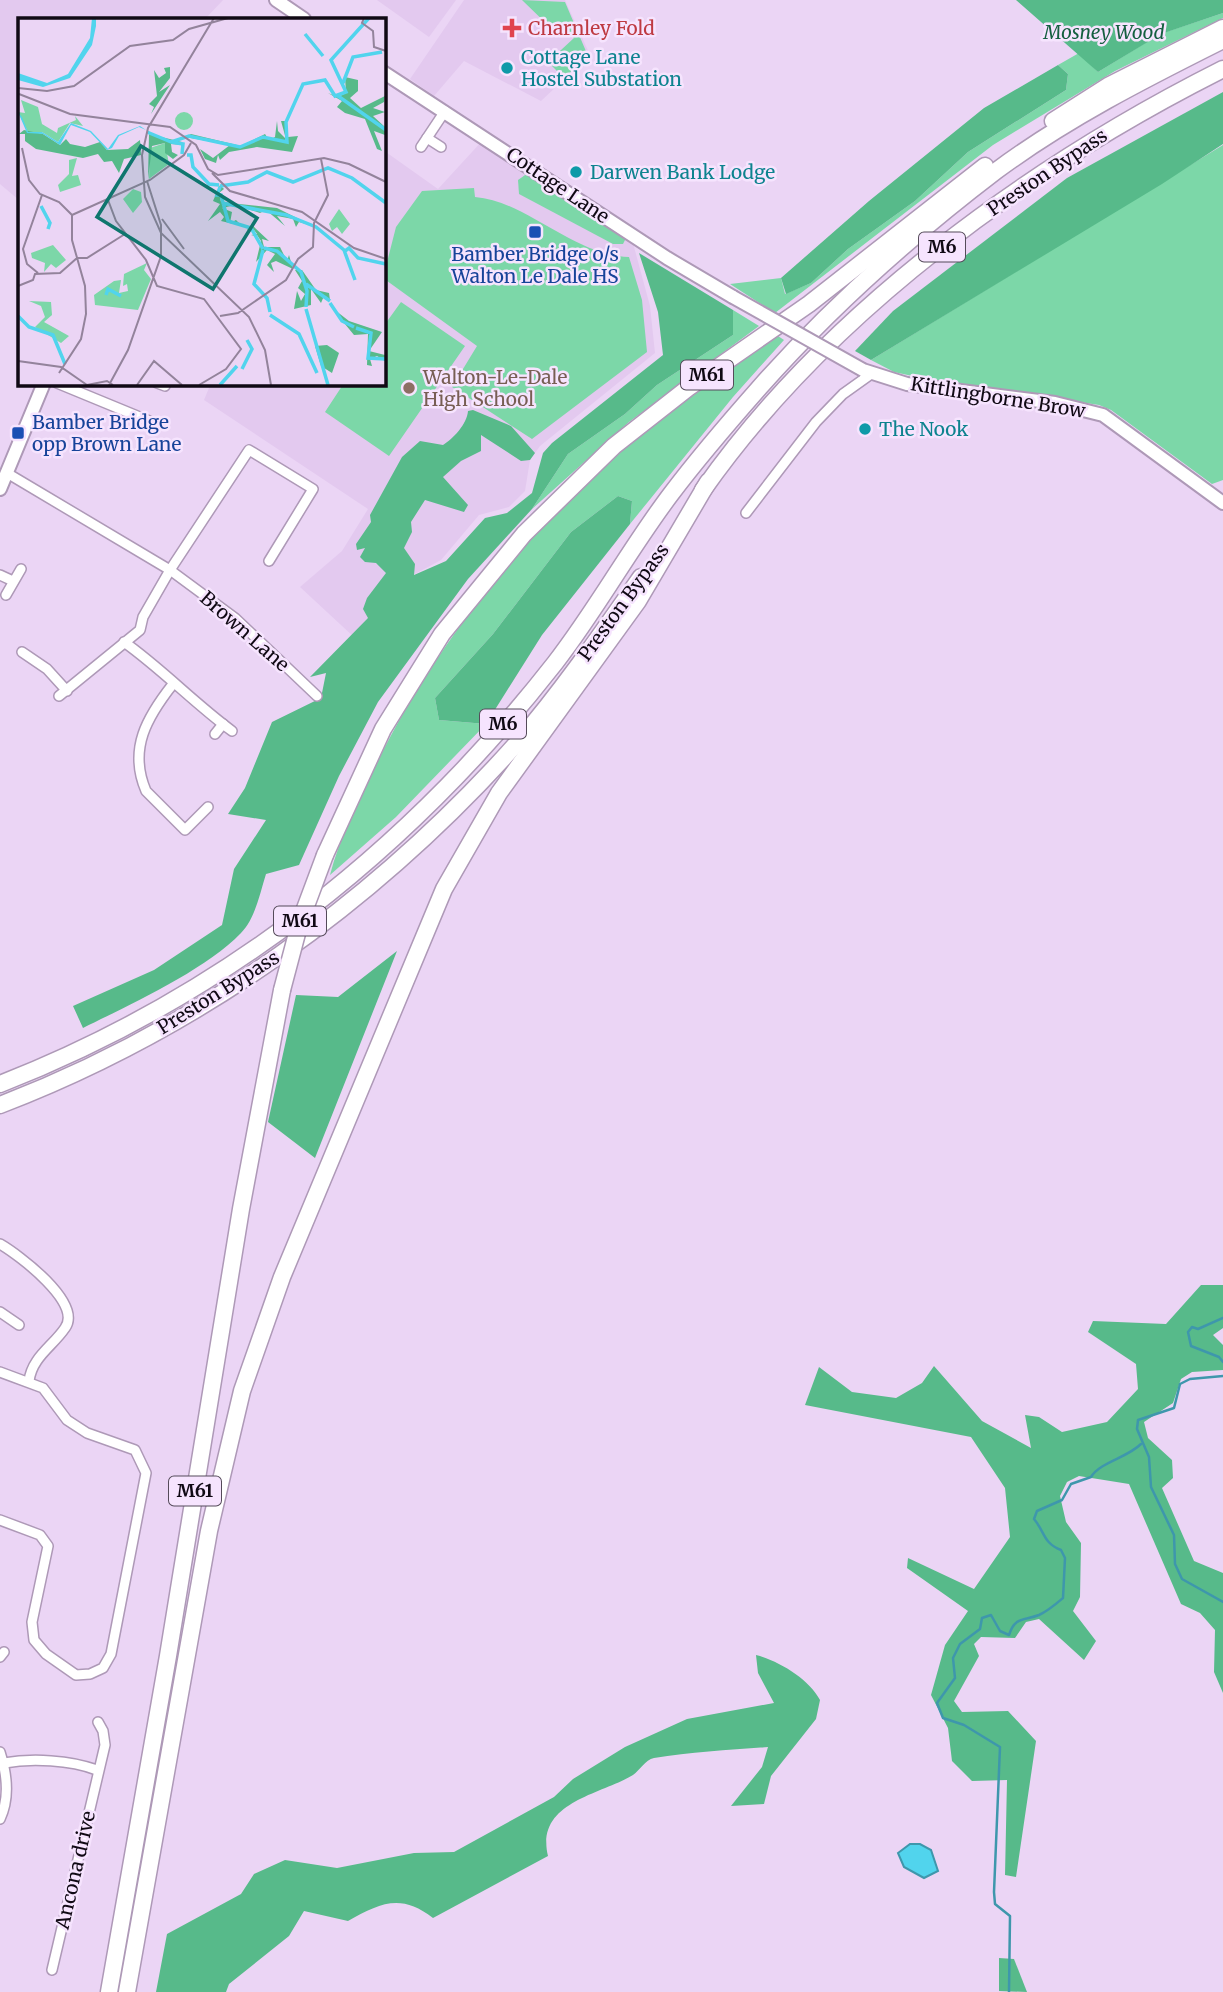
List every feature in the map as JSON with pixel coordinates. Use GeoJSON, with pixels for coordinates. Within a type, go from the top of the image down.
{"type":"FeatureCollection","features":[{"type":"Feature","properties":{"kind":"highway","name":"M61"},"geometry":{"type":"LineString","coordinates":[[109,1992],[168,1657],[250,1155],[282,990],[300,922],[325,855],[383,729],[442,634],[524,534],[614,446],[688,388],[809,304],[987,165],[1108,86],[1223,28]]}},
{"type":"Feature","properties":{"kind":"highway","name":"Preston Bypass"},"geometry":{"type":"LineString","coordinates":[[0,1084],[108,1037],[180,998],[306,914],[412,822],[463,770],[556,661],[671,494],[761,386],[833,312],[903,247],[997,170],[1046,137],[1131,87],[1223,40]]}},
{"type":"Feature","properties":{"kind":"highway","name":"Preston Bypass"},"geometry":{"type":"LineString","coordinates":[[0,1105],[114,1055],[215,997],[337,913],[395,865],[447,816],[519,740],[567,680],[708,482],[797,378],[874,303],[976,219],[1083,145],[1223,69]]}},
{"type":"Feature","properties":{"kind":"highway","name":"M61"},"geometry":{"type":"LineString","coordinates":[[127,1992],[209,1531],[242,1391],[282,1278],[444,889],[499,793],[638,601],[708,482]]}},
{"type":"Feature","properties":{"kind":"street"},"geometry":{"type":"LineString","coordinates":[[284,7],[302,18]]}},
{"type":"Feature","properties":{"kind":"street","name":"Cottage Lane"},"geometry":{"type":"LineString","coordinates":[[385,73],[656,251],[867,372]]}},
{"type":"Feature","properties":{"kind":"street"},"geometry":{"type":"LineString","coordinates":[[421,147],[445,111]]}},
{"type":"Feature","properties":{"kind":"street"},"geometry":{"type":"LineString","coordinates":[[427,138],[441,147]]}},
{"type":"Feature","properties":{"kind":"street"},"geometry":{"type":"LineString","coordinates":[[746,513],[829,407],[867,372]]}},
{"type":"Feature","properties":{"kind":"street","name":"Kittlingborne Brow"},"geometry":{"type":"LineString","coordinates":[[867,372],[907,384],[1055,403],[1103,415],[1223,503]]}},
{"type":"Feature","properties":{"kind":"street"},"geometry":{"type":"LineString","coordinates":[[2,482],[43,385]]}},
{"type":"Feature","properties":{"kind":"street"},"geometry":{"type":"LineString","coordinates":[[62,385],[159,425]]}},
{"type":"Feature","properties":{"kind":"street"},"geometry":{"type":"LineString","coordinates":[[22,652],[47,669],[63,693],[140,630],[143,617],[170,570],[249,450],[313,489],[269,561]]}},
{"type":"Feature","properties":{"kind":"street","name":"Brown Lane"},"geometry":{"type":"LineString","coordinates":[[2,482],[170,570],[236,618],[317,696]]}},
{"type":"Feature","properties":{"kind":"street"},"geometry":{"type":"LineString","coordinates":[[6,595],[20,569]]}},
{"type":"Feature","properties":{"kind":"street"},"geometry":{"type":"LineString","coordinates":[[0,575],[13,581]]}},
{"type":"Feature","properties":{"kind":"street"},"geometry":{"type":"LineString","coordinates":[[124,642],[159,667],[173,684],[232,731]]}},
{"type":"Feature","properties":{"kind":"street"},"geometry":{"type":"LineString","coordinates":[[173,684],[158,703],[137,749],[135,775],[146,791],[185,830],[208,807]]}},
{"type":"Feature","properties":{"kind":"street"},"geometry":{"type":"LineString","coordinates":[[215,734],[223,724]]}},
{"type":"Feature","properties":{"kind":"street"},"geometry":{"type":"LineString","coordinates":[[0,1244],[55,1289],[68,1308],[68,1326],[31,1368],[29,1381]]}},
{"type":"Feature","properties":{"kind":"street"},"geometry":{"type":"LineString","coordinates":[[0,1312],[19,1325]]}},
{"type":"Feature","properties":{"kind":"street"},"geometry":{"type":"LineString","coordinates":[[0,1372],[43,1388],[66,1420],[87,1433],[135,1450],[146,1474],[111,1654],[103,1668],[90,1674],[76,1675],[46,1654],[34,1640],[32,1622],[48,1546],[40,1535],[0,1520]]}},
{"type":"Feature","properties":{"kind":"street","name":"Ancona drive"},"geometry":{"type":"LineString","coordinates":[[52,1970],[105,1745],[103,1731],[98,1722]]}},
{"type":"Feature","properties":{"kind":"street"},"geometry":{"type":"LineString","coordinates":[[0,1752],[4,1763],[6,1808],[0,1819]]}},
{"type":"Feature","properties":{"kind":"street"},"geometry":{"type":"LineString","coordinates":[[4,1763],[31,1760],[75,1764],[97,1770]]}},
{"type":"Feature","properties":{"kind":"shaded area"},"geometry":{"type":"Polygon","coordinates":[[[0,0],[223,0],[206,18],[18,18],[18,199],[0,184],[0,0]]]}},
{"type":"Feature","properties":{"kind":"shaded area"},"geometry":{"type":"Polygon","coordinates":[[[377,0],[456,0],[429,37],[377,0]]]}},
{"type":"Feature","properties":{"kind":"shaded area","name":"Charnley Fold"},"geometry":{"type":"Polygon","coordinates":[[[464,0],[565,0],[590,55],[541,101],[464,61],[434,96],[410,79],[464,0]]]}},
{"type":"Feature","properties":{"kind":"shaded area","name":"Walton-Le-Dale High School"},"geometry":{"type":"Polygon","coordinates":[[[483,140],[633,243],[650,306],[655,353],[540,446],[530,460],[525,491],[509,507],[479,515],[441,560],[413,575],[355,638],[300,587],[342,551],[368,509],[204,400],[210,385],[385,385],[385,151],[438,189],[483,140]]]}},
{"type":"Feature","properties":{"kind":"green space"},"geometry":{"type":"Polygon","coordinates":[[[522,0],[565,2],[588,56],[564,78],[548,62],[574,38],[564,28],[557,34],[522,0]]]}},
{"type":"Feature","properties":{"kind":"green space","name":"Mosney Wood"},"geometry":{"type":"Polygon","coordinates":[[[1016,0],[1223,0],[1223,13],[1161,34],[1098,72],[1016,0]]]}},
{"type":"Feature","properties":{"kind":"green space"},"geometry":{"type":"Polygon","coordinates":[[[1223,13],[1223,18],[1115,71],[993,145],[775,313],[730,284],[781,278],[785,294],[811,283],[848,249],[915,201],[968,152],[1066,90],[1068,74],[1058,65],[1079,53],[1098,72],[1160,34],[1223,13]]]}},
{"type":"Feature","properties":{"kind":"green space"},"geometry":{"type":"Polygon","coordinates":[[[1058,65],[1068,74],[1066,90],[968,152],[915,201],[848,249],[811,283],[786,294],[781,278],[869,201],[984,108],[1058,65]]]}},
{"type":"Feature","properties":{"kind":"green space"},"geometry":{"type":"Polygon","coordinates":[[[1223,92],[1223,144],[1162,184],[871,360],[855,351],[893,311],[1067,178],[1223,92]]]}},
{"type":"Feature","properties":{"kind":"green space"},"geometry":{"type":"Polygon","coordinates":[[[1223,145],[1223,480],[1212,484],[1111,410],[1099,405],[917,377],[894,372],[871,360],[1223,145]]]}},
{"type":"Feature","properties":{"kind":"green space"},"geometry":{"type":"Polygon","coordinates":[[[528,173],[626,238],[623,244],[613,244],[519,194],[518,180],[528,173]]]}},
{"type":"Feature","properties":{"kind":"green space"},"geometry":{"type":"Polygon","coordinates":[[[474,188],[475,197],[513,208],[588,247],[629,257],[642,300],[647,352],[532,439],[452,387],[477,346],[385,279],[396,227],[422,191],[474,188]]]}},
{"type":"Feature","properties":{"kind":"green space"},"geometry":{"type":"Polygon","coordinates":[[[639,253],[733,310],[733,335],[657,385],[625,414],[568,454],[532,509],[468,579],[378,702],[339,776],[299,865],[266,874],[253,913],[241,933],[226,947],[187,973],[83,1028],[73,1006],[154,970],[222,925],[234,869],[266,820],[228,814],[245,788],[272,722],[321,698],[326,673],[310,677],[368,618],[363,609],[367,598],[386,573],[376,563],[365,562],[360,557],[365,548],[357,550],[356,544],[371,522],[370,515],[402,457],[420,441],[443,445],[459,431],[468,411],[473,410],[511,426],[535,453],[530,460],[521,461],[481,435],[481,451],[461,461],[443,477],[468,505],[464,512],[425,500],[411,522],[412,532],[404,548],[415,564],[414,575],[446,561],[485,518],[507,513],[532,493],[543,453],[552,443],[663,355],[658,312],[639,253]]]}},
{"type":"Feature","properties":{"kind":"green space"},"geometry":{"type":"Polygon","coordinates":[[[401,302],[465,346],[389,456],[325,412],[343,385],[385,385],[385,324],[401,302]]]}},
{"type":"Feature","properties":{"kind":"green space"},"geometry":{"type":"Polygon","coordinates":[[[733,310],[759,326],[629,422],[532,509],[568,454],[625,414],[657,385],[733,335],[733,310]]]}},
{"type":"Feature","properties":{"kind":"green space"},"geometry":{"type":"Polygon","coordinates":[[[778,336],[784,340],[733,397],[630,524],[632,501],[618,496],[571,532],[493,634],[435,698],[439,720],[486,724],[396,817],[330,875],[349,823],[399,722],[462,623],[498,577],[537,532],[621,451],[666,415],[778,336]]]}},
{"type":"Feature","properties":{"kind":"green space"},"geometry":{"type":"Polygon","coordinates":[[[618,496],[632,501],[630,524],[542,635],[486,724],[439,720],[435,698],[493,634],[571,532],[618,496]]]}},
{"type":"Feature","properties":{"kind":"green space"},"geometry":{"type":"Polygon","coordinates":[[[397,951],[315,1158],[268,1122],[296,995],[338,997],[397,951]]]}},
{"type":"Feature","properties":{"kind":"green space"},"geometry":{"type":"Polygon","coordinates":[[[1201,1285],[1223,1285],[1223,1328],[1213,1335],[1223,1345],[1223,1370],[1192,1372],[1181,1379],[1173,1403],[1144,1422],[1148,1438],[1172,1460],[1173,1478],[1162,1488],[1194,1561],[1223,1573],[1223,1693],[1214,1672],[1215,1630],[1200,1613],[1181,1604],[1129,1484],[1079,1476],[1067,1482],[1060,1496],[1066,1522],[1081,1543],[1080,1597],[1073,1611],[1096,1641],[1084,1660],[1039,1619],[1026,1622],[1015,1638],[981,1637],[974,1644],[979,1656],[954,1701],[962,1712],[1008,1711],[1036,1741],[1016,1877],[1005,1875],[1007,1780],[972,1781],[952,1761],[948,1728],[931,1695],[945,1645],[968,1611],[907,1568],[908,1558],[974,1589],[1010,1537],[1005,1488],[971,1437],[805,1405],[819,1367],[852,1392],[896,1398],[922,1383],[934,1366],[982,1421],[1031,1448],[1025,1415],[1039,1417],[1062,1432],[1107,1422],[1138,1389],[1136,1364],[1088,1332],[1093,1321],[1166,1324],[1201,1285]]]}},
{"type":"Feature","properties":{"kind":"green space"},"geometry":{"type":"Polygon","coordinates":[[[756,1655],[792,1672],[809,1685],[820,1700],[816,1719],[771,1776],[764,1804],[731,1806],[762,1767],[768,1747],[654,1758],[633,1775],[588,1795],[560,1812],[551,1823],[547,1838],[548,1856],[433,1918],[411,1905],[400,1903],[370,1909],[348,1921],[304,1911],[289,1936],[229,1984],[226,1992],[156,1992],[167,1934],[241,1894],[254,1874],[285,1860],[337,1868],[414,1853],[454,1852],[554,1797],[573,1779],[625,1747],[687,1719],[774,1703],[758,1673],[756,1655]]]}},
{"type":"Feature","properties":{"kind":"green space"},"geometry":{"type":"Polygon","coordinates":[[[999,1958],[1014,1959],[1027,1992],[999,1991],[999,1958]]]}},
{"type":"Feature","properties":{"kind":"water"},"geometry":{"type":"Polygon","coordinates":[[[910,1844],[920,1844],[931,1850],[938,1871],[924,1878],[904,1867],[898,1853],[910,1844]]]}},
{"type":"Feature","properties":{"kind":"waterway"},"geometry":{"type":"LineString","coordinates":[[1223,1318],[1198,1329],[1192,1327],[1188,1332],[1191,1346],[1219,1357],[1223,1362]]}},
{"type":"Feature","properties":{"kind":"waterway"},"geometry":{"type":"LineString","coordinates":[[1223,1376],[1190,1379],[1180,1384],[1174,1408],[1138,1420],[1137,1429],[1149,1457],[1151,1487],[1174,1535],[1175,1564],[1182,1579],[1223,1602]]}},
{"type":"Feature","properties":{"kind":"waterway"},"geometry":{"type":"LineString","coordinates":[[1009,1992],[1010,1916],[995,1904],[994,1892],[1000,1747],[964,1725],[943,1718],[937,1703],[955,1678],[953,1658],[960,1644],[980,1629],[982,1618],[991,1615],[1000,1631],[1009,1635],[1017,1622],[1042,1613],[1063,1598],[1065,1558],[1061,1550],[1047,1541],[1034,1519],[1037,1511],[1062,1500],[1071,1484],[1091,1477],[1101,1467],[1141,1444]]}},
{"type":"Feature","properties":{"kind":"place","name":"Charnley Fold"},"geometry":{"type":"Point","coordinates":[512,28]}},
{"type":"Feature","properties":{"kind":"place","name":"Cottage Lane Hostel Substation"},"geometry":{"type":"Point","coordinates":[507,68]}},
{"type":"Feature","properties":{"kind":"place","name":"Darwen Bank Lodge"},"geometry":{"type":"Point","coordinates":[576,172]}},
{"type":"Feature","properties":{"kind":"place","name":"Bamber Bridge o/s Walton Le Dale HS"},"geometry":{"type":"Point","coordinates":[535,232]}},
{"type":"Feature","properties":{"kind":"place","name":"Walton-Le-Dale High School"},"geometry":{"type":"Point","coordinates":[409,388]}},
{"type":"Feature","properties":{"kind":"place","name":"The Nook"},"geometry":{"type":"Point","coordinates":[865,429]}},
{"type":"Feature","properties":{"kind":"place","name":"Bamber Bridge opp Brown Lane"},"geometry":{"type":"Point","coordinates":[18,433]}}]}
